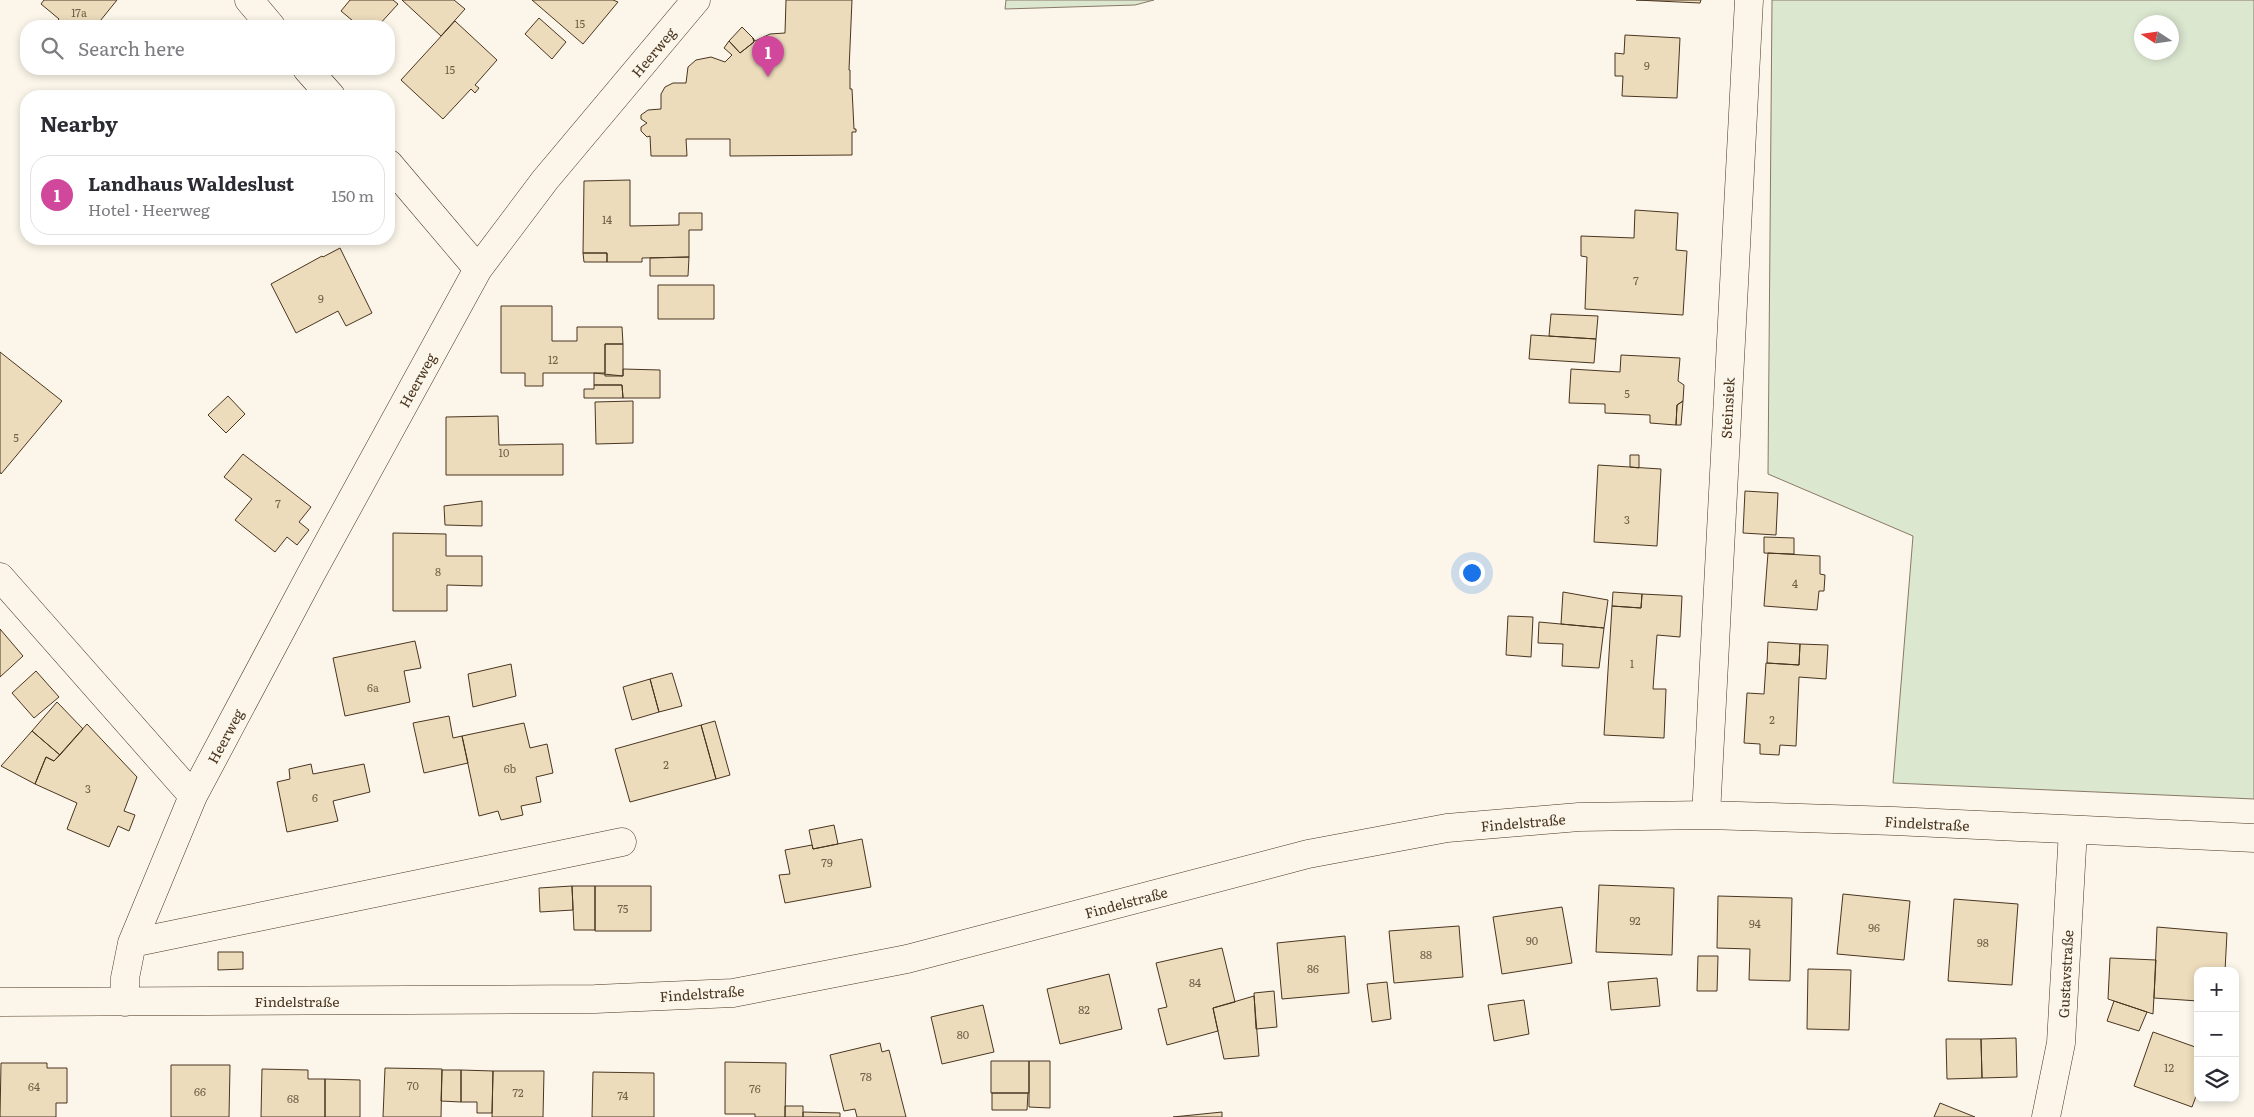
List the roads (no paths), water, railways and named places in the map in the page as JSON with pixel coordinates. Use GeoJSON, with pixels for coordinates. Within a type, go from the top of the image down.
{"type":"FeatureCollection","features":[{"type":"Feature","properties":{"kind":"street"},"geometry":{"type":"LineString","coordinates":[[249,0],[266,20]]}},
{"type":"Feature","properties":{"kind":"street","name":"Heerweg"},"geometry":{"type":"LineString","coordinates":[[125,1002],[125,978],[132,943],[193,796],[311,574],[478,269],[545,180],[696,0]]}},
{"type":"Feature","properties":{"kind":"street","name":"Steinsiek"},"geometry":{"type":"LineString","coordinates":[[1706,815],[1749,0]]}},
{"type":"Feature","properties":{"kind":"street"},"geometry":{"type":"LineString","coordinates":[[313,75],[326,90]]}},
{"type":"Feature","properties":{"kind":"street"},"geometry":{"type":"LineString","coordinates":[[395,171],[478,269]]}},
{"type":"Feature","properties":{"kind":"street"},"geometry":{"type":"LineString","coordinates":[[0,577],[193,796]]}},
{"type":"Feature","properties":{"kind":"street","name":"Findelstraße"},"geometry":{"type":"LineString","coordinates":[[0,1002],[595,999],[733,993],[907,959],[1308,854],[1447,828],[1579,817],[1706,815],[2254,838]]}},
{"type":"Feature","properties":{"kind":"street","name":"Gustavstraße"},"geometry":{"type":"LineString","coordinates":[[2046,1117],[2061,1043],[2073,830]]}},
{"type":"Feature","properties":{"kind":"street"},"geometry":{"type":"LineString","coordinates":[[132,943],[622,842]]}},
{"type":"Feature","properties":{"kind":"place","name":"Landhaus Waldeslust"},"geometry":{"type":"Point","coordinates":[768,77]}}]}
